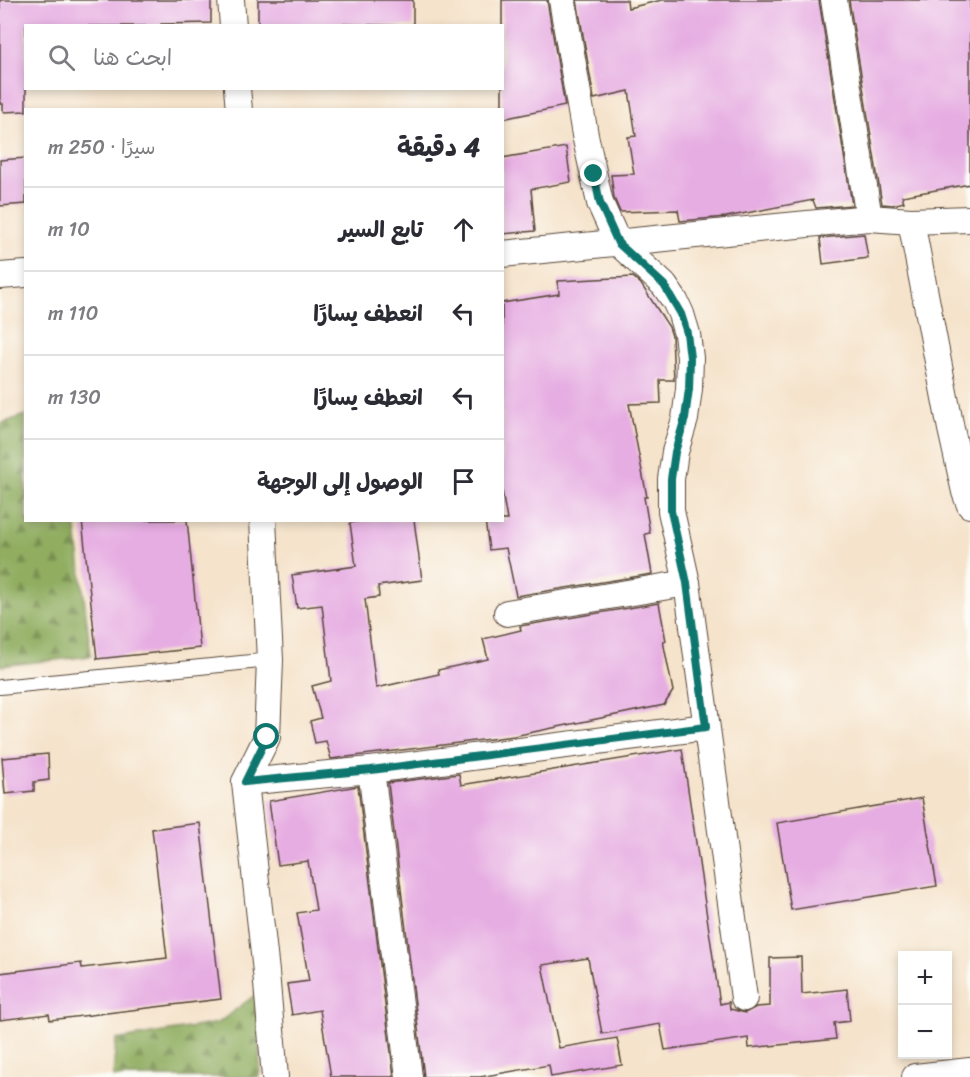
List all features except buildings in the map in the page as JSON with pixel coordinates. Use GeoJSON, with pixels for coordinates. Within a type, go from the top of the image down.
{"type":"FeatureCollection","features":[{"type":"Feature","properties":{"kind":"street"},"geometry":{"type":"LineString","coordinates":[[231,0],[233,24]]}},
{"type":"Feature","properties":{"kind":"street"},"geometry":{"type":"LineString","coordinates":[[562,0],[585,135],[598,194],[609,224],[618,243],[664,285],[681,314],[687,333],[690,358],[689,389],[671,479],[671,511],[687,583],[744,998]]}},
{"type":"Feature","properties":{"kind":"street"},"geometry":{"type":"LineString","coordinates":[[834,0],[869,218]]}},
{"type":"Feature","properties":{"kind":"street"},"geometry":{"type":"LineString","coordinates":[[237,90],[239,108]]}},
{"type":"Feature","properties":{"kind":"street"},"geometry":{"type":"LineString","coordinates":[[504,254],[869,218],[911,221],[970,219]]}},
{"type":"Feature","properties":{"kind":"street"},"geometry":{"type":"LineString","coordinates":[[911,221],[951,429],[970,505]]}},
{"type":"Feature","properties":{"kind":"street"},"geometry":{"type":"LineString","coordinates":[[0,276],[24,274]]}},
{"type":"Feature","properties":{"kind":"street"},"geometry":{"type":"LineString","coordinates":[[262,522],[270,660],[267,737],[245,782],[275,1077]]}},
{"type":"Feature","properties":{"kind":"street"},"geometry":{"type":"LineString","coordinates":[[507,613],[687,583]]}},
{"type":"Feature","properties":{"kind":"street"},"geometry":{"type":"LineString","coordinates":[[245,782],[371,770],[706,727]]}},
{"type":"Feature","properties":{"kind":"street"},"geometry":{"type":"LineString","coordinates":[[371,770],[409,1077]]}},
{"type":"Feature","properties":{"kind":"street"},"geometry":{"type":"LineString","coordinates":[[915,1077],[970,1071]]}},
{"type":"Feature","properties":{"kind":"lane"},"geometry":{"type":"LineString","coordinates":[[0,687],[270,660]]}},
{"type":"Feature","properties":{"kind":"green space"},"geometry":{"type":"Polygon","coordinates":[[[24,415],[24,522],[75,522],[91,656],[0,666],[0,424],[24,415]]]}},
{"type":"Feature","properties":{"kind":"green space"},"geometry":{"type":"Polygon","coordinates":[[[258,993],[260,1077],[113,1077],[116,1040],[218,1023],[258,993]]]}},
{"type":"Feature","properties":{"kind":"route"},"geometry":{"type":"LineString","coordinates":[[267,737],[245,782],[371,770],[706,727],[687,583],[671,511],[671,479],[689,389],[690,358],[687,333],[675,301],[664,285],[618,243],[600,203],[594,174]]}}]}
